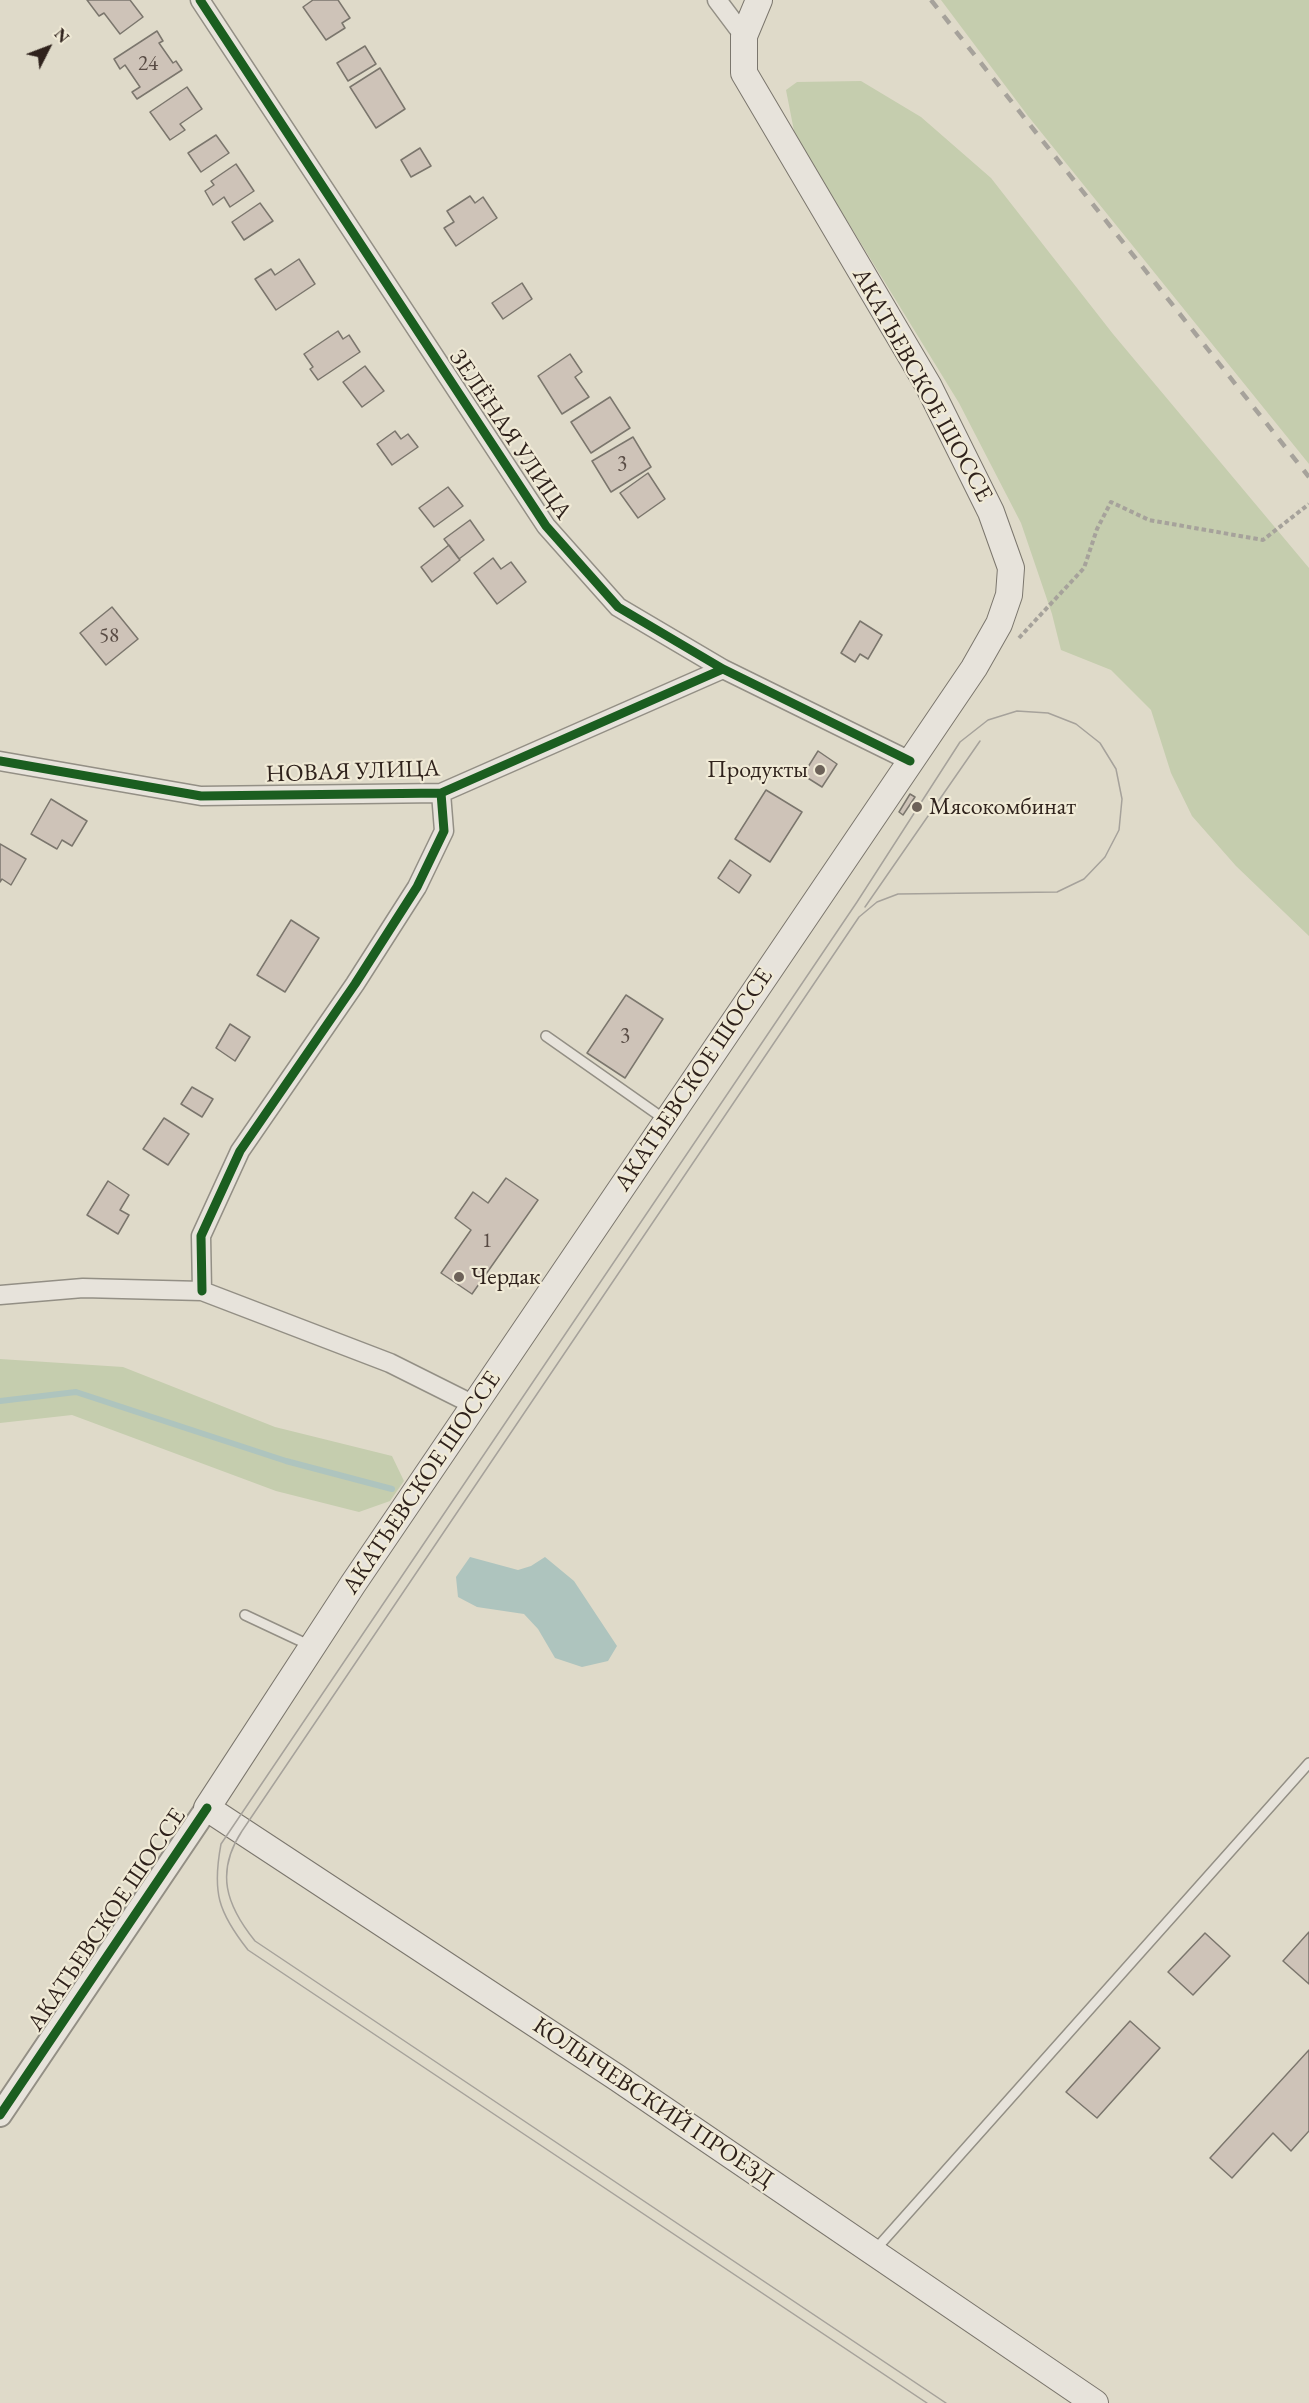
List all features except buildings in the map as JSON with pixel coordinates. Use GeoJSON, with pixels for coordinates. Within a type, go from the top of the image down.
{"type":"FeatureCollection","features":[{"type":"Feature","properties":{"kind":"main road","name":"АКАТЬЕВСКОЕ ШОССЕ"},"geometry":{"type":"LineString","coordinates":[[207,1808],[312,1647],[974,668],[999,624],[1009,595],[1011,568],[991,512],[928,386],[744,73],[744,36],[759,0]]}},
{"type":"Feature","properties":{"kind":"main road","name":"КОЛЫЧЕВСКИЙ ПРОЕЗД"},"geometry":{"type":"LineString","coordinates":[[207,1808],[616,2077],[1095,2403]]}},
{"type":"Feature","properties":{"kind":"street","name":"ЗЕЛЁНАЯ УЛИЦА"},"geometry":{"type":"LineString","coordinates":[[200,0],[546,526],[618,607],[723,669],[910,761]]}},
{"type":"Feature","properties":{"kind":"street"},"geometry":{"type":"LineString","coordinates":[[717,0],[744,36]]}},
{"type":"Feature","properties":{"kind":"street","name":"НОВАЯ УЛИЦА"},"geometry":{"type":"LineString","coordinates":[[0,760],[201,796],[441,793],[723,669]]}},
{"type":"Feature","properties":{"kind":"street"},"geometry":{"type":"LineString","coordinates":[[202,1291],[201,1236],[240,1151],[355,984],[417,887],[444,831],[441,793]]}},
{"type":"Feature","properties":{"kind":"street"},"geometry":{"type":"LineString","coordinates":[[0,1295],[82,1288],[202,1291],[390,1363],[476,1406]]}},
{"type":"Feature","properties":{"kind":"street","name":"АКАТЬЕВСКОЕ ШОССЕ"},"geometry":{"type":"LineString","coordinates":[[0,2115],[207,1808]]}},
{"type":"Feature","properties":{"kind":"lane"},"geometry":{"type":"LineString","coordinates":[[546,1036],[667,1121]]}},
{"type":"Feature","properties":{"kind":"lane"},"geometry":{"type":"LineString","coordinates":[[245,1615],[312,1647]]}},
{"type":"Feature","properties":{"kind":"lane"},"geometry":{"type":"LineString","coordinates":[[873,2252],[1309,1763]]}},
{"type":"Feature","properties":{"kind":"path"},"geometry":{"type":"LineString","coordinates":[[1014,643],[1083,567],[1097,529],[1111,502],[1149,520],[1263,540],[1309,504]]}},
{"type":"Feature","properties":{"kind":"green space"},"geometry":{"type":"Polygon","coordinates":[[[941,0],[1309,0],[1309,464],[1028,116],[941,0]]]}},
{"type":"Feature","properties":{"kind":"green space"},"geometry":{"type":"Polygon","coordinates":[[[861,81],[921,117],[991,178],[1113,334],[1309,568],[1309,936],[1236,866],[1192,816],[1171,773],[1151,710],[1111,670],[1061,650],[1052,614],[1021,523],[959,403],[795,136],[786,90],[797,82],[861,81]]]}},
{"type":"Feature","properties":{"kind":"green space"},"geometry":{"type":"Polygon","coordinates":[[[0,1359],[123,1367],[275,1427],[392,1456],[404,1481],[390,1501],[359,1512],[276,1491],[72,1415],[0,1423],[0,1359]]]}},
{"type":"Feature","properties":{"kind":"water"},"geometry":{"type":"Polygon","coordinates":[[[470,1557],[518,1570],[531,1566],[545,1557],[574,1581],[617,1646],[608,1661],[582,1667],[555,1658],[538,1629],[524,1614],[477,1607],[458,1597],[456,1577],[470,1557]]]}},
{"type":"Feature","properties":{"kind":"waterway"},"geometry":{"type":"LineString","coordinates":[[0,1401],[76,1392],[286,1461],[392,1489]]}},
{"type":"Feature","properties":{"kind":"tram line"},"geometry":{"type":"LineString","coordinates":[[927,2403],[248,1950],[224,1912],[220,1901],[217,1875],[221,1844],[857,902],[960,742],[988,720],[1017,711],[1048,713],[1076,724],[1100,743],[1116,769],[1122,799],[1119,830],[1105,857],[1084,879],[1057,892],[898,894],[877,902],[859,917],[242,1831],[229,1860],[227,1874],[231,1901],[245,1928],[255,1941],[946,2403]]}},
{"type":"Feature","properties":{"kind":"tram line"},"geometry":{"type":"LineString","coordinates":[[865,907],[980,741]]}},
{"type":"Feature","properties":{"kind":"railway"},"geometry":{"type":"LineString","coordinates":[[931,0],[1309,477]]}},
{"type":"Feature","properties":{"kind":"cycle path"},"geometry":{"type":"LineString","coordinates":[[200,0],[546,526],[618,607],[723,669],[910,761]]}},
{"type":"Feature","properties":{"kind":"cycle path"},"geometry":{"type":"LineString","coordinates":[[0,761],[201,796],[441,793],[723,669]]}},
{"type":"Feature","properties":{"kind":"cycle path"},"geometry":{"type":"LineString","coordinates":[[202,1291],[201,1236],[240,1151],[355,984],[417,887],[444,831],[441,793]]}},
{"type":"Feature","properties":{"kind":"cycle path"},"geometry":{"type":"LineString","coordinates":[[0,2115],[207,1808]]}},
{"type":"Feature","properties":{"kind":"place","name":"Продукты"},"geometry":{"type":"Point","coordinates":[820,770]}},
{"type":"Feature","properties":{"kind":"place","name":"Мясокомбинат"},"geometry":{"type":"Point","coordinates":[917,807]}},
{"type":"Feature","properties":{"kind":"place","name":"Чердак"},"geometry":{"type":"Point","coordinates":[459,1277]}}]}
